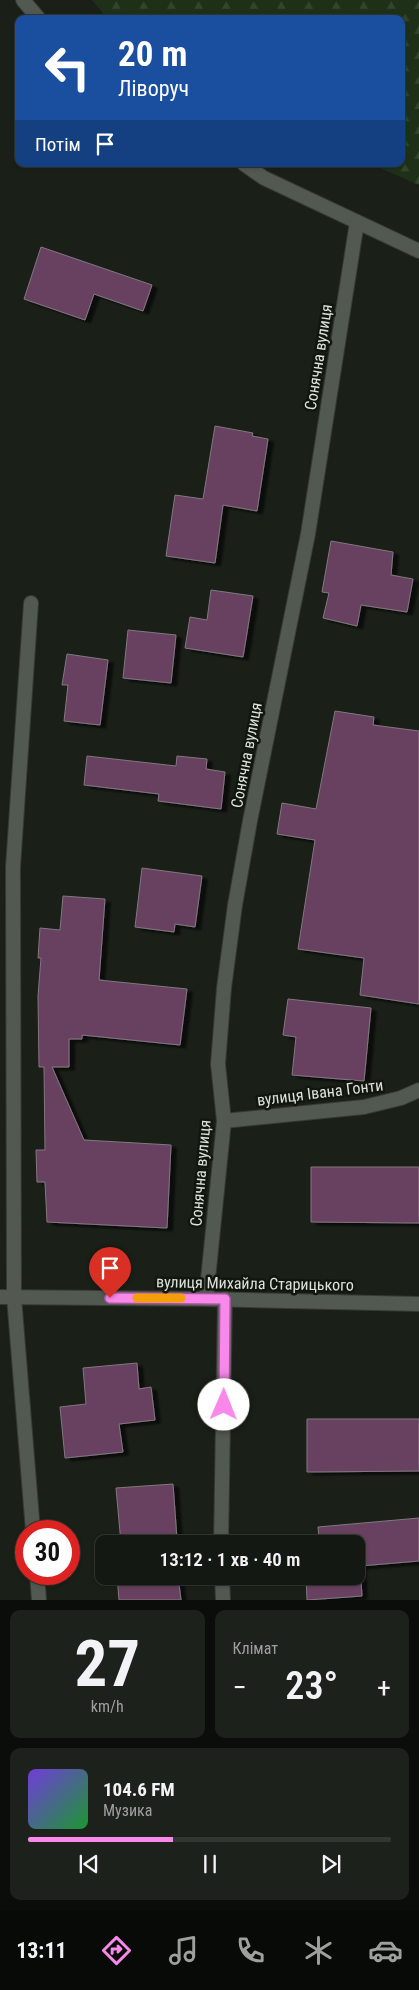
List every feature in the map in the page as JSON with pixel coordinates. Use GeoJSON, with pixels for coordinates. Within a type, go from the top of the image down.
{"type":"FeatureCollection","features":[{"type":"Feature","properties":{"kind":"street"},"geometry":{"type":"LineString","coordinates":[[23,0],[36,15]]}},
{"type":"Feature","properties":{"kind":"street"},"geometry":{"type":"LineString","coordinates":[[248,167],[264,178],[419,251]]}},
{"type":"Feature","properties":{"kind":"street","name":"Сонячна вулиця"},"geometry":{"type":"LineString","coordinates":[[206,1298],[224,1121],[218,1064],[224,988],[235,905],[308,534],[357,222]]}},
{"type":"Feature","properties":{"kind":"street"},"geometry":{"type":"LineString","coordinates":[[31,603],[13,867],[7,1297],[32,1520]]}},
{"type":"Feature","properties":{"kind":"street","name":"вулиця Івана Гонти"},"geometry":{"type":"LineString","coordinates":[[224,1121],[364,1107],[401,1098],[419,1090]]}},
{"type":"Feature","properties":{"kind":"street","name":"вулиця Михайла Старицького"},"geometry":{"type":"LineString","coordinates":[[7,1297],[206,1298],[419,1304]]}},
{"type":"Feature","properties":{"kind":"street"},"geometry":{"type":"LineString","coordinates":[[221,1535],[225,1299]]}},
{"type":"Feature","properties":{"kind":"street"},"geometry":{"type":"LineString","coordinates":[[38,1585],[39,1600]]}},
{"type":"Feature","properties":{"kind":"street"},"geometry":{"type":"LineString","coordinates":[[222,1585],[223,1600]]}},
{"type":"Feature","properties":{"kind":"green space"},"geometry":{"type":"Polygon","coordinates":[[[92,0],[419,0],[419,185],[378,167],[405,167],[405,15],[105,15],[92,0]]]}},
{"type":"Feature","properties":{"kind":"building"},"geometry":{"type":"Polygon","coordinates":[[[41,247],[152,285],[143,311],[94,294],[85,320],[24,299],[41,247]]]}},
{"type":"Feature","properties":{"kind":"building"},"geometry":{"type":"Polygon","coordinates":[[[215,426],[253,433],[252,436],[268,439],[257,511],[223,505],[215,563],[166,556],[175,495],[203,499],[215,426]]]}},
{"type":"Feature","properties":{"kind":"building"},"geometry":{"type":"Polygon","coordinates":[[[331,541],[393,552],[391,575],[413,579],[407,612],[361,605],[357,626],[323,618],[329,593],[322,592],[331,541]]]}},
{"type":"Feature","properties":{"kind":"building"},"geometry":{"type":"Polygon","coordinates":[[[211,590],[253,596],[243,657],[185,648],[190,617],[207,620],[211,590]]]}},
{"type":"Feature","properties":{"kind":"building"},"geometry":{"type":"Polygon","coordinates":[[[128,630],[176,635],[171,683],[123,678],[128,630]]]}},
{"type":"Feature","properties":{"kind":"building"},"geometry":{"type":"Polygon","coordinates":[[[67,654],[108,660],[100,725],[64,721],[68,685],[62,685],[67,654]]]}},
{"type":"Feature","properties":{"kind":"building"},"geometry":{"type":"Polygon","coordinates":[[[335,711],[374,717],[373,725],[419,731],[419,1004],[360,995],[364,958],[298,949],[315,840],[277,834],[282,803],[316,809],[335,711]]]}},
{"type":"Feature","properties":{"kind":"building"},"geometry":{"type":"Polygon","coordinates":[[[87,756],[176,766],[177,756],[207,759],[206,769],[225,772],[221,809],[158,801],[159,794],[84,785],[87,756]]]}},
{"type":"Feature","properties":{"kind":"building"},"geometry":{"type":"Polygon","coordinates":[[[142,868],[202,876],[195,927],[175,924],[174,932],[135,927],[142,868]]]}},
{"type":"Feature","properties":{"kind":"building"},"geometry":{"type":"Polygon","coordinates":[[[63,896],[105,899],[99,980],[187,989],[180,1045],[82,1035],[82,1039],[69,1039],[69,1067],[52,1067],[84,1140],[171,1145],[167,1228],[47,1222],[45,1182],[37,1182],[36,1150],[45,1150],[44,1067],[39,1067],[38,996],[41,958],[38,958],[40,928],[60,930],[63,896]]]}},
{"type":"Feature","properties":{"kind":"building"},"geometry":{"type":"Polygon","coordinates":[[[288,999],[371,1008],[364,1081],[292,1075],[296,1037],[283,1035],[288,999]]]}},
{"type":"Feature","properties":{"kind":"building"},"geometry":{"type":"Polygon","coordinates":[[[311,1167],[419,1167],[419,1223],[311,1222],[311,1167]]]}},
{"type":"Feature","properties":{"kind":"building"},"geometry":{"type":"Polygon","coordinates":[[[137,1363],[139,1389],[151,1387],[155,1420],[119,1424],[123,1452],[65,1458],[60,1407],[86,1404],[83,1368],[137,1363]]]}},
{"type":"Feature","properties":{"kind":"building"},"geometry":{"type":"Polygon","coordinates":[[[307,1419],[419,1419],[419,1471],[307,1472],[307,1419]]]}},
{"type":"Feature","properties":{"kind":"building"},"geometry":{"type":"Polygon","coordinates":[[[173,1484],[177,1535],[120,1535],[116,1488],[173,1484]]]}},
{"type":"Feature","properties":{"kind":"building"},"geometry":{"type":"Polygon","coordinates":[[[419,1518],[419,1561],[365,1566],[365,1535],[319,1535],[318,1527],[419,1518]]]}},
{"type":"Feature","properties":{"kind":"building"},"geometry":{"type":"Polygon","coordinates":[[[118,1585],[179,1585],[181,1600],[119,1600],[118,1585]]]}},
{"type":"Feature","properties":{"kind":"building"},"geometry":{"type":"Polygon","coordinates":[[[306,1585],[361,1585],[362,1596],[307,1600],[306,1585]]]}},
{"type":"Feature","properties":{"kind":"slow traffic"},"geometry":{"type":"LineString","coordinates":[[137,1298],[181,1298]]}},
{"type":"Feature","properties":{"kind":"route"},"geometry":{"type":"LineString","coordinates":[[110,1298],[225,1299],[224,1405]]}}]}
